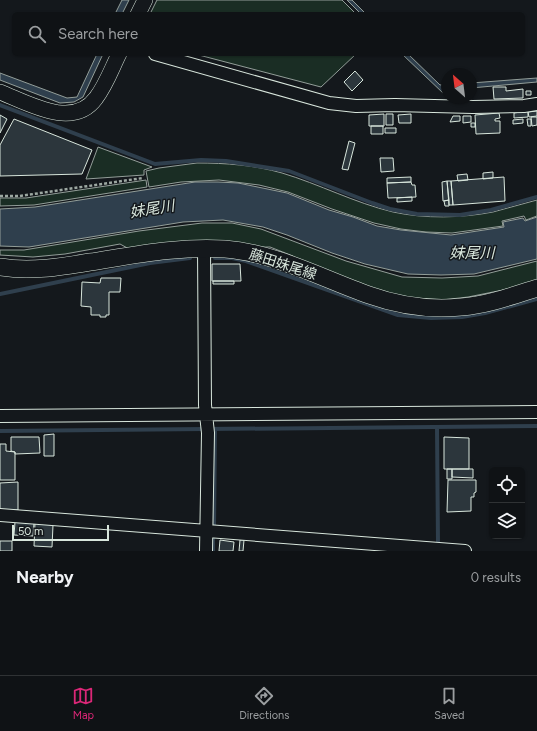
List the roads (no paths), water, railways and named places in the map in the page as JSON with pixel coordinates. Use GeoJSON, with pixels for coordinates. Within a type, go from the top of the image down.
{"type":"FeatureCollection","features":[{"type":"Feature","properties":{"kind":"main road","name":"藤田妹尾線"},"geometry":{"type":"LineString","coordinates":[[0,267],[34,269],[65,266],[164,250],[204,248],[226,249],[264,256],[287,263],[370,295],[413,306],[437,308],[461,307],[487,303],[537,288]]}},
{"type":"Feature","properties":{"kind":"street"},"geometry":{"type":"LineString","coordinates":[[139,12],[145,0]]}},
{"type":"Feature","properties":{"kind":"street"},"geometry":{"type":"LineString","coordinates":[[0,92],[51,112],[65,114],[78,112],[96,99],[118,56]]}},
{"type":"Feature","properties":{"kind":"street"},"geometry":{"type":"LineString","coordinates":[[162,56],[329,103],[356,106],[395,104],[473,107],[524,106],[537,104]]}},
{"type":"Feature","properties":{"kind":"street"},"geometry":{"type":"LineString","coordinates":[[204,248],[205,405],[208,424],[206,551]]}},
{"type":"Feature","properties":{"kind":"street"},"geometry":{"type":"LineString","coordinates":[[0,416],[208,424],[537,412]]}},
{"type":"Feature","properties":{"kind":"street"},"geometry":{"type":"LineString","coordinates":[[0,515],[465,551]]}},
{"type":"Feature","properties":{"kind":"water"},"geometry":{"type":"Polygon","coordinates":[[[122,0],[129,0],[123,12],[116,12],[122,0]]]}},
{"type":"Feature","properties":{"kind":"water"},"geometry":{"type":"Polygon","coordinates":[[[347,0],[352,0],[364,12],[359,12],[347,0]]]}},
{"type":"Feature","properties":{"kind":"water"},"geometry":{"type":"Polygon","coordinates":[[[96,56],[102,56],[83,97],[74,102],[60,103],[0,80],[0,73],[67,98],[77,97],[96,56]]]}},
{"type":"Feature","properties":{"kind":"water"},"geometry":{"type":"Polygon","coordinates":[[[404,56],[410,56],[440,85],[441,91],[404,56]]]}},
{"type":"Feature","properties":{"kind":"water"},"geometry":{"type":"Polygon","coordinates":[[[537,78],[537,82],[477,87],[477,83],[537,78]]]}},
{"type":"Feature","properties":{"kind":"water","name":"妹尾川"},"geometry":{"type":"Polygon","coordinates":[[[195,182],[238,183],[287,193],[329,210],[377,226],[401,230],[451,235],[504,227],[503,222],[523,218],[525,221],[537,217],[537,259],[474,274],[408,274],[365,264],[263,227],[223,220],[183,222],[29,247],[0,246],[0,209],[35,207],[195,182]]]}},
{"type":"Feature","properties":{"kind":"waterway"},"geometry":{"type":"LineString","coordinates":[[0,105],[155,164],[201,160],[226,161],[289,171],[372,203],[390,209],[417,214],[460,215],[491,210],[537,197]]}},
{"type":"Feature","properties":{"kind":"waterway"},"geometry":{"type":"LineString","coordinates":[[0,294],[150,263],[190,258]]}},
{"type":"Feature","properties":{"kind":"waterway"},"geometry":{"type":"LineString","coordinates":[[215,258],[232,258],[246,261],[398,315],[431,318],[462,317],[485,313],[537,299]]}},
{"type":"Feature","properties":{"kind":"waterway"},"geometry":{"type":"LineString","coordinates":[[0,431],[537,426]]}},
{"type":"Feature","properties":{"kind":"waterway"},"geometry":{"type":"LineString","coordinates":[[437,427],[438,543]]}},
{"type":"Feature","properties":{"kind":"waterway"},"geometry":{"type":"LineString","coordinates":[[214,529],[215,429]]}},
{"type":"Feature","properties":{"kind":"waterway"},"geometry":{"type":"LineString","coordinates":[[213,537],[213,551]]}}]}
